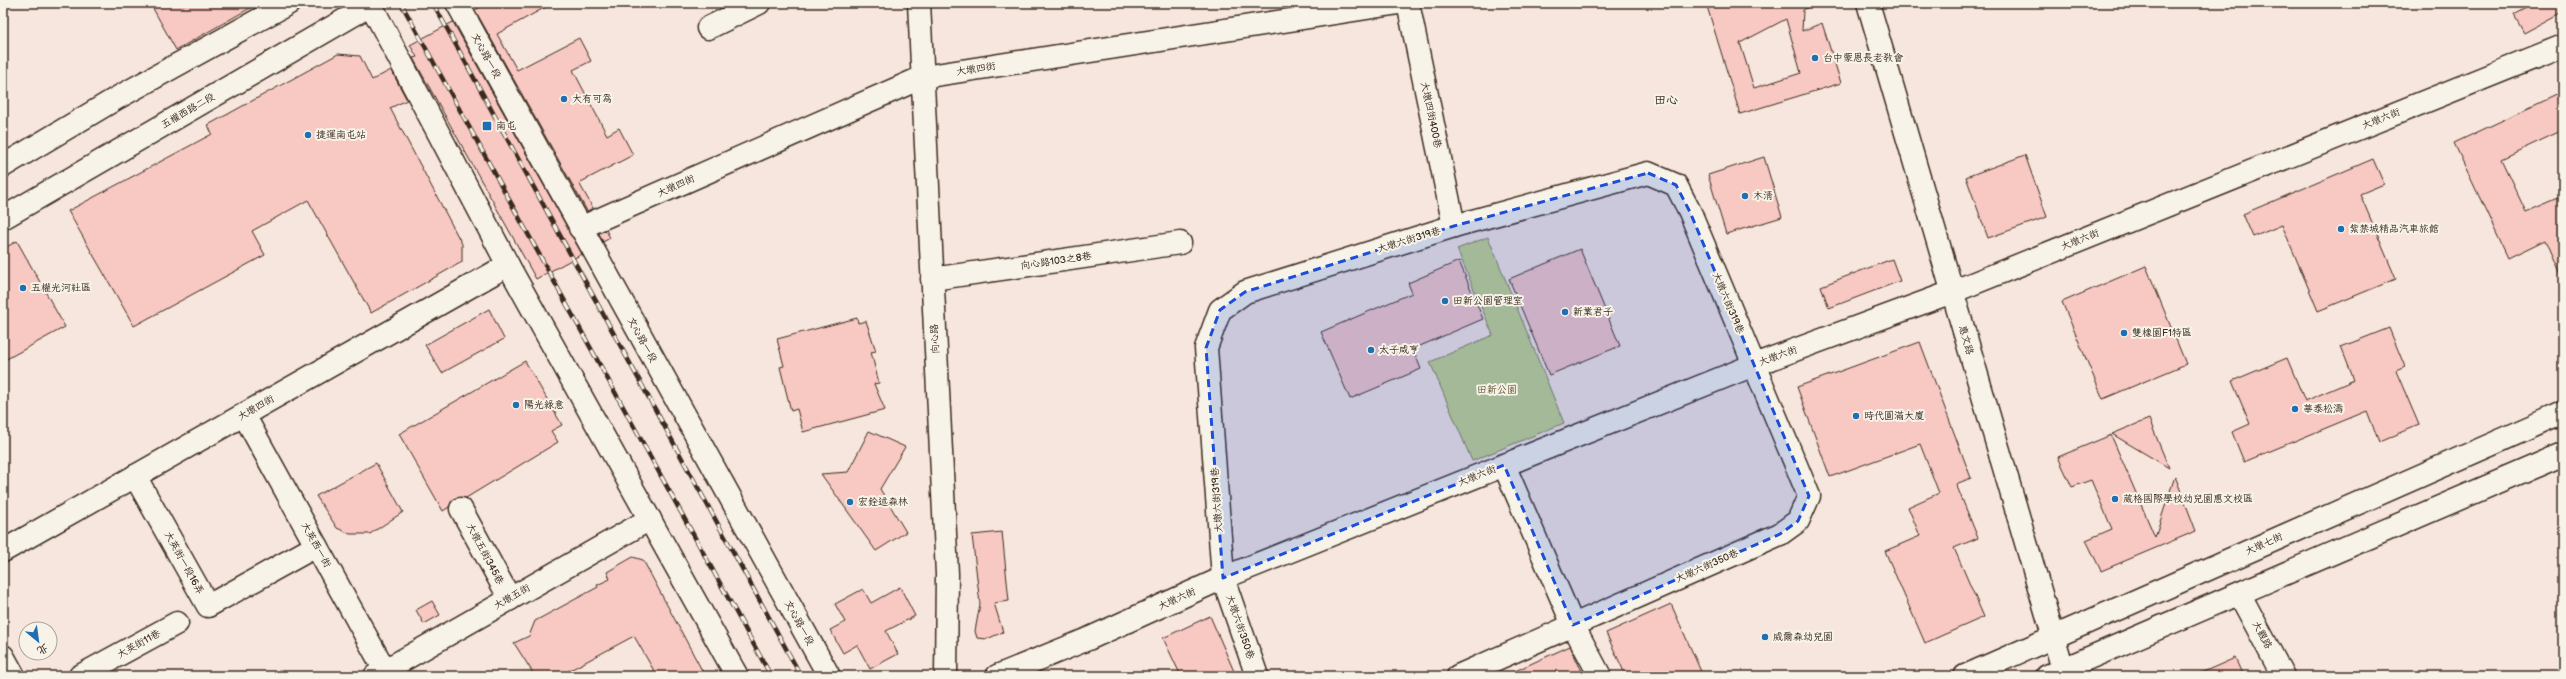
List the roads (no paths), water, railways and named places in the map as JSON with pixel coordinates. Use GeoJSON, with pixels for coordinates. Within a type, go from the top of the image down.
{"type":"FeatureCollection","features":[{"type":"Feature","properties":{"kind":"street"},"geometry":{"type":"LineString","coordinates":[[3,166],[130,91],[289,3]]}},
{"type":"Feature","properties":{"kind":"street","name":"文心路一段"},"geometry":{"type":"LineString","coordinates":[[457,3],[829,676]]}},
{"type":"Feature","properties":{"kind":"street"},"geometry":{"type":"LineString","coordinates":[[708,28],[759,3]]}},
{"type":"Feature","properties":{"kind":"street","name":"向心路"},"geometry":{"type":"LineString","coordinates":[[920,3],[947,574],[946,676]]}},
{"type":"Feature","properties":{"kind":"street","name":"大墩四街"},"geometry":{"type":"LineString","coordinates":[[580,228],[923,77],[1399,3]]}},
{"type":"Feature","properties":{"kind":"street","name":"大墩四街400巷"},"geometry":{"type":"LineString","coordinates":[[1408,3],[1454,226]]}},
{"type":"Feature","properties":{"kind":"street","name":"惠文路"},"geometry":{"type":"LineString","coordinates":[[1868,3],[2053,636],[2058,674]]}},
{"type":"Feature","properties":{"kind":"street"},"geometry":{"type":"LineString","coordinates":[[372,4],[508,265],[737,676]]}},
{"type":"Feature","properties":{"kind":"street","name":"五權西路二段"},"geometry":{"type":"LineString","coordinates":[[3,218],[372,4]]}},
{"type":"Feature","properties":{"kind":"street","name":"大墩六街"},"geometry":{"type":"LineString","coordinates":[[997,676],[1088,639],[1224,578],[1504,465],[1754,365],[1952,292],[2563,46]]}},
{"type":"Feature","properties":{"kind":"street","name":"大墩六街319巷"},"geometry":{"type":"LineString","coordinates":[[1224,578],[1206,348],[1220,310],[1245,292],[1454,226],[1648,173],[1676,185],[1690,212],[1754,365]]}},
{"type":"Feature","properties":{"kind":"street","name":"向心路103之8巷"},"geometry":{"type":"LineString","coordinates":[[932,278],[1180,243]]}},
{"type":"Feature","properties":{"kind":"street","name":"大墩四街"},"geometry":{"type":"LineString","coordinates":[[3,551],[508,265]]}},
{"type":"Feature","properties":{"kind":"street","name":"大墩六街350巷"},"geometry":{"type":"LineString","coordinates":[[1458,676],[1780,534],[1798,521],[1809,496],[1754,365]]}},
{"type":"Feature","properties":{"kind":"street","name":"大墩七街"},"geometry":{"type":"LineString","coordinates":[[1965,676],[2563,413]]}},
{"type":"Feature","properties":{"kind":"street","name":"大英西一街"},"geometry":{"type":"LineString","coordinates":[[244,415],[316,546],[383,674]]}},
{"type":"Feature","properties":{"kind":"street"},"geometry":{"type":"LineString","coordinates":[[2058,674],[2563,454]]}},
{"type":"Feature","properties":{"kind":"street"},"geometry":{"type":"LineString","coordinates":[[1504,465],[1573,625],[1600,676]]}},
{"type":"Feature","properties":{"kind":"street","name":"大英街一段16弄"},"geometry":{"type":"LineString","coordinates":[[135,476],[208,606],[316,546]]}},
{"type":"Feature","properties":{"kind":"street","name":"大墩五街345巷"},"geometry":{"type":"LineString","coordinates":[[461,509],[510,599]]}},
{"type":"Feature","properties":{"kind":"street","name":"大墩五街"},"geometry":{"type":"LineString","coordinates":[[383,674],[650,519]]}},
{"type":"Feature","properties":{"kind":"street","name":"大墩六街350巷"},"geometry":{"type":"LineString","coordinates":[[1224,578],[1257,676]]}},
{"type":"Feature","properties":{"kind":"street","name":"大觀路"},"geometry":{"type":"LineString","coordinates":[[2240,595],[2283,676]]}},
{"type":"Feature","properties":{"kind":"street","name":"大英街11巷"},"geometry":{"type":"LineString","coordinates":[[80,676],[177,623]]}},
{"type":"Feature","properties":{"kind":"street"},"geometry":{"type":"LineString","coordinates":[[3,656],[14,676]]}},
{"type":"Feature","properties":{"kind":"railway"},"geometry":{"type":"LineString","coordinates":[[401,3],[771,676]]}},
{"type":"Feature","properties":{"kind":"railway"},"geometry":{"type":"LineString","coordinates":[[433,3],[801,676]]}},
{"type":"Feature","properties":{"kind":"place","name":"台中蒙恩長老教會"},"geometry":{"type":"Point","coordinates":[1815,58]}},
{"type":"Feature","properties":{"kind":"place","name":"大有可為"},"geometry":{"type":"Point","coordinates":[564,99]}},
{"type":"Feature","properties":{"kind":"place","name":"南屯"},"geometry":{"type":"Point","coordinates":[487,126]}},
{"type":"Feature","properties":{"kind":"place","name":"捷運南屯站"},"geometry":{"type":"Point","coordinates":[308,135]}},
{"type":"Feature","properties":{"kind":"place","name":"木清"},"geometry":{"type":"Point","coordinates":[1745,196]}},
{"type":"Feature","properties":{"kind":"place","name":"紫禁城精品汽車旅館"},"geometry":{"type":"Point","coordinates":[2341,229]}},
{"type":"Feature","properties":{"kind":"place","name":"五權光河社區"},"geometry":{"type":"Point","coordinates":[23,288]}},
{"type":"Feature","properties":{"kind":"place","name":"田新公園管理室"},"geometry":{"type":"Point","coordinates":[1445,301]}},
{"type":"Feature","properties":{"kind":"place","name":"新業君子"},"geometry":{"type":"Point","coordinates":[1565,312]}},
{"type":"Feature","properties":{"kind":"place","name":"雙橡園F1特區"},"geometry":{"type":"Point","coordinates":[2124,333]}},
{"type":"Feature","properties":{"kind":"place","name":"太子咸亨"},"geometry":{"type":"Point","coordinates":[1371,350]}},
{"type":"Feature","properties":{"kind":"place","name":"陽光綠意"},"geometry":{"type":"Point","coordinates":[516,405]}},
{"type":"Feature","properties":{"kind":"place","name":"華泰松濤"},"geometry":{"type":"Point","coordinates":[2295,409]}},
{"type":"Feature","properties":{"kind":"place","name":"時代圓滿大廈"},"geometry":{"type":"Point","coordinates":[1856,416]}},
{"type":"Feature","properties":{"kind":"place","name":"葳格國際學校幼兒園惠文校區"},"geometry":{"type":"Point","coordinates":[2115,499]}},
{"type":"Feature","properties":{"kind":"place","name":"宏銓述森林"},"geometry":{"type":"Point","coordinates":[850,502]}},
{"type":"Feature","properties":{"kind":"place","name":"威爾森幼兒園"},"geometry":{"type":"Point","coordinates":[1765,637]}},
{"type":"Feature","properties":{"kind":"district","name":"田心"},"geometry":{"type":"Point","coordinates":[1666,100]}},
{"type":"Feature","properties":{"kind":"park label","name":"田新公園"},"geometry":{"type":"Point","coordinates":[1497,390]}}]}
